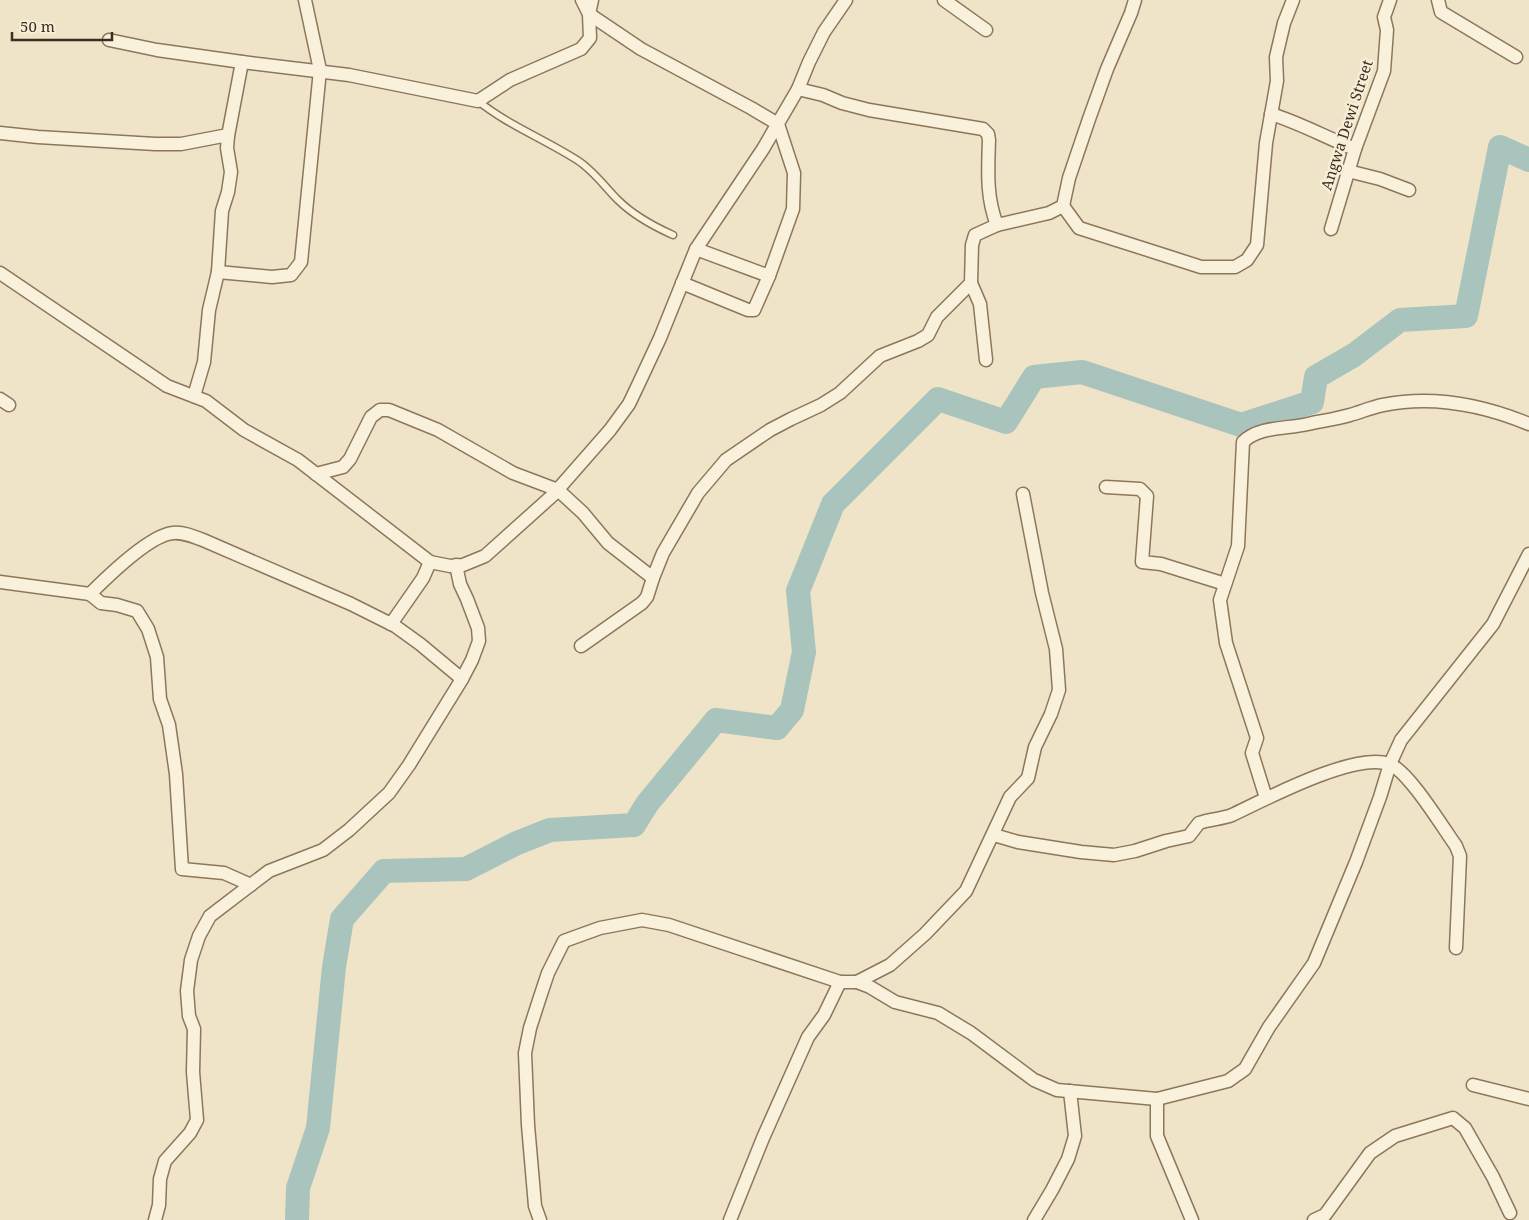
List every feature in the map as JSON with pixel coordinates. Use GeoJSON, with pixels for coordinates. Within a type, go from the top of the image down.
{"type":"FeatureCollection","features":[{"type":"Feature","properties":{"kind":"street"},"geometry":{"type":"LineString","coordinates":[[218,272],[272,277],[290,275],[301,262],[320,70],[305,0]]}},
{"type":"Feature","properties":{"kind":"street"},"geometry":{"type":"LineString","coordinates":[[582,0],[589,14],[641,49],[778,124],[794,173],[793,209],[769,276],[754,310],[748,310],[682,283]]}},
{"type":"Feature","properties":{"kind":"street"},"geometry":{"type":"LineString","coordinates":[[109,40],[157,50],[242,62],[320,70],[478,101],[510,80],[581,48],[590,38],[589,14],[592,0]]}},
{"type":"Feature","properties":{"kind":"street"},"geometry":{"type":"LineString","coordinates":[[0,273],[166,386],[206,402],[244,430],[298,460],[430,562],[463,565],[485,556],[558,490],[610,430],[629,404],[660,338],[696,249],[763,149],[798,89],[824,32],[846,0]]}},
{"type":"Feature","properties":{"kind":"street"},"geometry":{"type":"LineString","coordinates":[[944,0],[986,30]]}},
{"type":"Feature","properties":{"kind":"street"},"geometry":{"type":"LineString","coordinates":[[1136,0],[1107,69],[1089,119],[1069,178],[1063,206],[1078,228],[1201,267],[1235,267],[1247,260],[1257,245],[1266,143],[1276,81],[1276,57],[1284,23],[1293,0]]}},
{"type":"Feature","properties":{"kind":"street","name":"Angwa Dewi Street"},"geometry":{"type":"LineString","coordinates":[[1331,229],[1355,149],[1384,71],[1387,30],[1384,17],[1390,0]]}},
{"type":"Feature","properties":{"kind":"street"},"geometry":{"type":"LineString","coordinates":[[1438,0],[1441,12],[1516,57]]}},
{"type":"Feature","properties":{"kind":"street"},"geometry":{"type":"LineString","coordinates":[[194,396],[204,362],[209,310],[218,272],[222,211],[228,192],[231,172],[227,148],[228,135],[242,62]]}},
{"type":"Feature","properties":{"kind":"street"},"geometry":{"type":"LineString","coordinates":[[798,89],[824,94],[842,103],[868,110],[983,129],[988,134],[989,140],[989,204],[997,225]]}},
{"type":"Feature","properties":{"kind":"street"},"geometry":{"type":"LineString","coordinates":[[1271,114],[1290,120],[1315,133],[1355,149]]}},
{"type":"Feature","properties":{"kind":"street"},"geometry":{"type":"LineString","coordinates":[[0,133],[155,144],[181,144],[228,135]]}},
{"type":"Feature","properties":{"kind":"street"},"geometry":{"type":"LineString","coordinates":[[1348,172],[1380,179],[1409,190]]}},
{"type":"Feature","properties":{"kind":"street"},"geometry":{"type":"LineString","coordinates":[[986,360],[980,304],[970,283],[972,245],[975,235],[997,225],[1049,213],[1063,206]]}},
{"type":"Feature","properties":{"kind":"street"},"geometry":{"type":"LineString","coordinates":[[696,249],[769,276]]}},
{"type":"Feature","properties":{"kind":"street"},"geometry":{"type":"LineString","coordinates":[[581,646],[642,603],[663,554],[698,494],[726,460],[770,430],[821,405],[840,393],[880,356],[928,335],[937,317],[970,283]]}},
{"type":"Feature","properties":{"kind":"street"},"geometry":{"type":"LineString","coordinates":[[1266,798],[1252,753],[1257,738],[1226,643],[1220,600],[1238,546],[1243,442],[1249,436],[1259,432],[1306,425],[1347,416],[1381,405],[1408,401],[1435,400],[1477,408],[1515,418],[1529,424]]}},
{"type":"Feature","properties":{"kind":"street"},"geometry":{"type":"LineString","coordinates":[[316,474],[343,467],[350,459],[371,417],[380,410],[389,410],[438,430],[513,473],[558,490],[583,513],[608,543],[652,578]]}},
{"type":"Feature","properties":{"kind":"street"},"geometry":{"type":"LineString","coordinates":[[1106,487],[1140,489],[1147,496],[1142,562],[1162,564],[1225,584]]}},
{"type":"Feature","properties":{"kind":"street"},"geometry":{"type":"LineString","coordinates":[[857,982],[890,965],[925,934],[966,891],[981,857],[994,835],[1010,797],[1028,778],[1035,747],[1051,714],[1059,690],[1056,649],[1042,593],[1023,494]]}},
{"type":"Feature","properties":{"kind":"street"},"geometry":{"type":"LineString","coordinates":[[90,594],[110,574],[161,536],[172,533],[185,534],[211,543],[351,604],[391,624],[420,644],[462,679]]}},
{"type":"Feature","properties":{"kind":"street"},"geometry":{"type":"LineString","coordinates":[[540,1220],[535,1206],[528,1125],[525,1053],[530,1028],[548,973],[564,941],[600,928],[642,920],[669,925],[840,982],[857,982],[870,987],[895,1002],[938,1013],[971,1033],[1034,1080],[1056,1090],[1157,1099],[1228,1082],[1245,1069],[1269,1027],[1314,963],[1356,862],[1390,764],[1402,740],[1493,624],[1529,554]]}},
{"type":"Feature","properties":{"kind":"street"},"geometry":{"type":"LineString","coordinates":[[391,624],[423,578],[430,562]]}},
{"type":"Feature","properties":{"kind":"street"},"geometry":{"type":"LineString","coordinates":[[155,1220],[159,1204],[160,1179],[165,1161],[190,1133],[197,1120],[192,1072],[194,1029],[189,1016],[187,992],[191,960],[199,936],[210,916],[269,871],[323,850],[349,830],[389,793],[409,765],[462,679],[472,660],[479,640],[478,628],[460,584],[456,565]]}},
{"type":"Feature","properties":{"kind":"street"},"geometry":{"type":"LineString","coordinates":[[0,582],[90,594],[101,603],[117,605],[137,611],[148,628],[157,657],[160,698],[168,725],[176,774],[182,869],[224,873],[251,885]]}},
{"type":"Feature","properties":{"kind":"street"},"geometry":{"type":"LineString","coordinates":[[994,835],[1018,842],[1114,855],[1135,851],[1166,840],[1189,836],[1199,823],[1230,816],[1266,798],[1346,767],[1366,762],[1390,764],[1407,778],[1456,846],[1460,856],[1456,948]]}},
{"type":"Feature","properties":{"kind":"street"},"geometry":{"type":"LineString","coordinates":[[730,1220],[763,1138],[808,1037],[824,1015],[840,982]]}},
{"type":"Feature","properties":{"kind":"street"},"geometry":{"type":"LineString","coordinates":[[1473,1085],[1529,1099]]}},
{"type":"Feature","properties":{"kind":"street"},"geometry":{"type":"LineString","coordinates":[[1034,1220],[1068,1159],[1074,1136],[1070,1091]]}},
{"type":"Feature","properties":{"kind":"street"},"geometry":{"type":"LineString","coordinates":[[1157,1099],[1157,1136],[1192,1220]]}},
{"type":"Feature","properties":{"kind":"street"},"geometry":{"type":"LineString","coordinates":[[1314,1220],[1325,1215],[1370,1153],[1395,1136],[1453,1118],[1465,1128],[1494,1177],[1510,1213]]}},
{"type":"Feature","properties":{"kind":"lane"},"geometry":{"type":"LineString","coordinates":[[478,101],[495,115],[578,161],[598,178],[620,202],[640,218],[673,235]]}},
{"type":"Feature","properties":{"kind":"waterway"},"geometry":{"type":"LineString","coordinates":[[297,1220],[298,1188],[318,1128],[334,967],[342,919],[384,871],[466,869],[517,843],[550,830],[634,825],[647,804],[716,720],[777,728],[792,710],[804,652],[798,591],[833,504],[938,399],[1006,422],[1034,377],[1082,372],[1241,425],[1312,402],[1316,377],[1354,355],[1400,320],[1466,316],[1500,147],[1529,160]]}}]}
